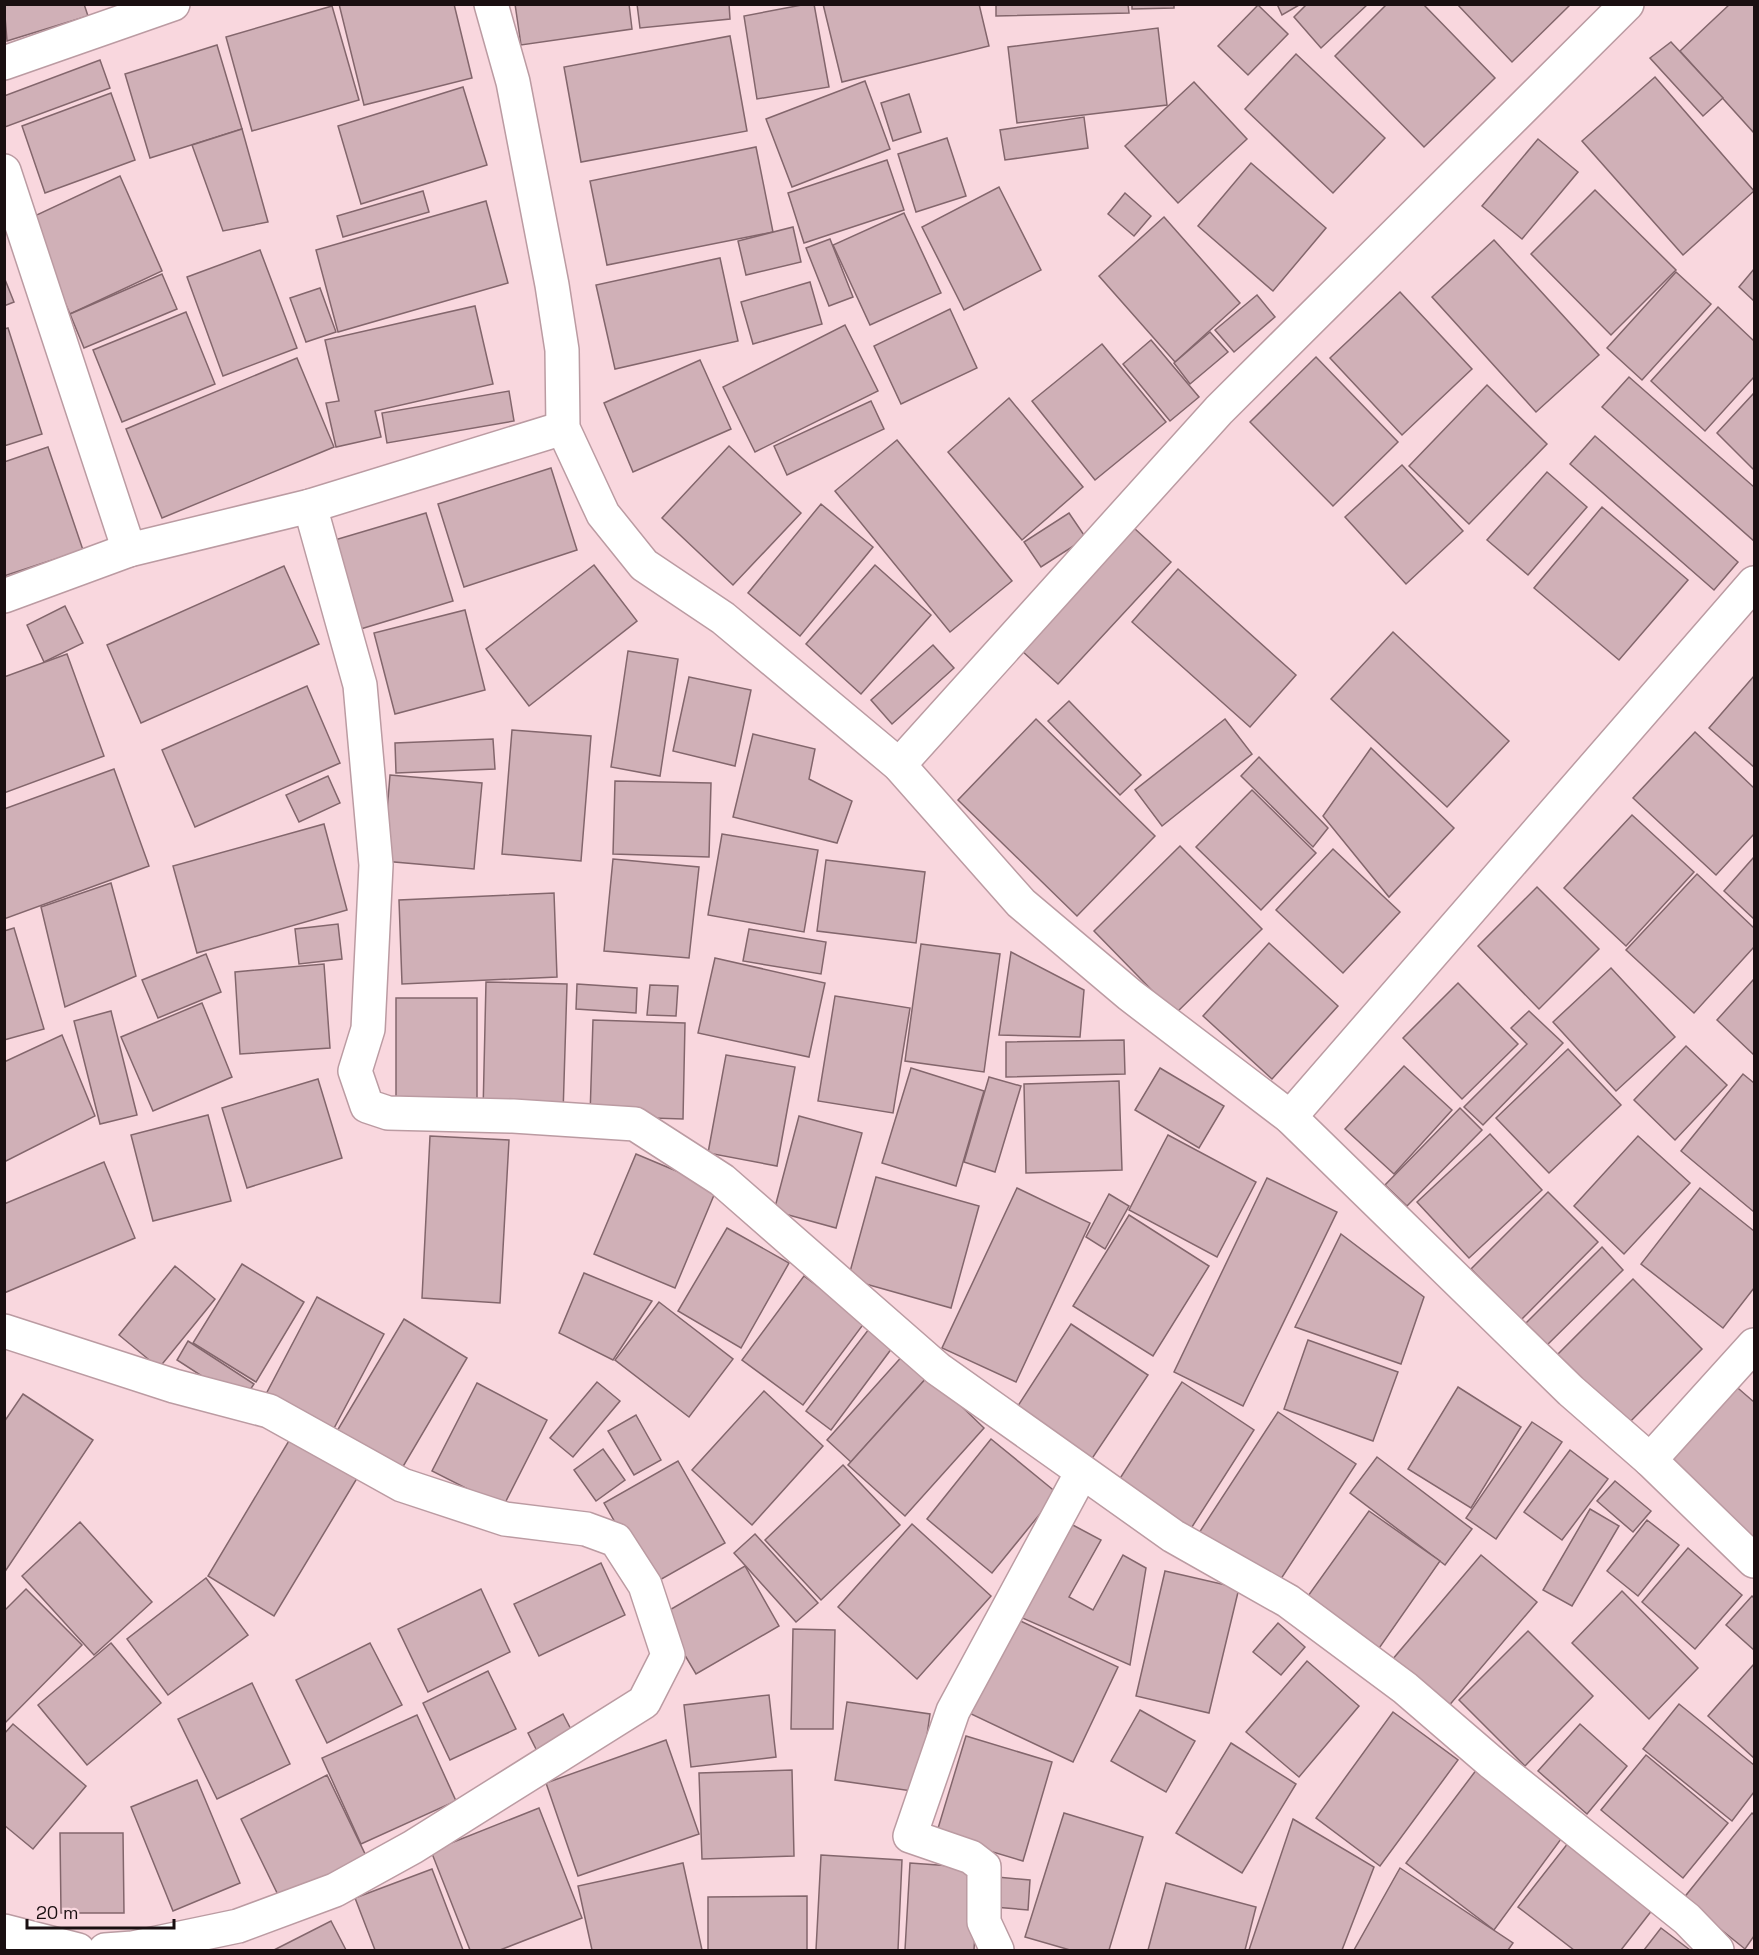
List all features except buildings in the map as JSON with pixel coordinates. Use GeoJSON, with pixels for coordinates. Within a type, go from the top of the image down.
{"type":"FeatureCollection","features":[{"type":"Feature","properties":{"kind":"street"},"geometry":{"type":"LineString","coordinates":[[4,63],[173,4]]}},
{"type":"Feature","properties":{"kind":"street"},"geometry":{"type":"LineString","coordinates":[[490,4],[513,82],[549,264],[562,350],[563,428],[603,514],[644,565],[723,618],[899,765],[1021,903],[1130,995],[1290,1117],[1571,1391],[1650,1460],[1755,1560]]}},
{"type":"Feature","properties":{"kind":"street"},"geometry":{"type":"LineString","coordinates":[[899,765],[1219,410],[1627,4]]}},
{"type":"Feature","properties":{"kind":"street"},"geometry":{"type":"LineString","coordinates":[[4,171],[129,550]]}},
{"type":"Feature","properties":{"kind":"street"},"geometry":{"type":"LineString","coordinates":[[4,596],[129,550],[310,506],[563,428]]}},
{"type":"Feature","properties":{"kind":"street"},"geometry":{"type":"LineString","coordinates":[[310,506],[360,685],[376,865],[368,1029],[355,1071],[367,1106],[388,1113],[513,1116],[635,1124],[722,1180],[938,1369],[1173,1536],[1288,1601],[1405,1688],[1491,1762],[1687,1919],[1717,1950]]}},
{"type":"Feature","properties":{"kind":"street"},"geometry":{"type":"LineString","coordinates":[[1290,1117],[1755,583]]}},
{"type":"Feature","properties":{"kind":"street"},"geometry":{"type":"LineString","coordinates":[[4,1331],[174,1386],[269,1412],[402,1485],[505,1519],[586,1529],[616,1540],[645,1585],[668,1655],[644,1702],[413,1847],[335,1890],[238,1926],[133,1948],[105,1950]]}},
{"type":"Feature","properties":{"kind":"street"},"geometry":{"type":"LineString","coordinates":[[1650,1460],[1755,1345]]}},
{"type":"Feature","properties":{"kind":"street"},"geometry":{"type":"LineString","coordinates":[[998,1950],[984,1922],[984,1867],[971,1857],[910,1836],[952,1711],[1082,1472]]}},
{"type":"Feature","properties":{"kind":"street"},"geometry":{"type":"LineString","coordinates":[[4,1930],[78,1950]]}}]}
